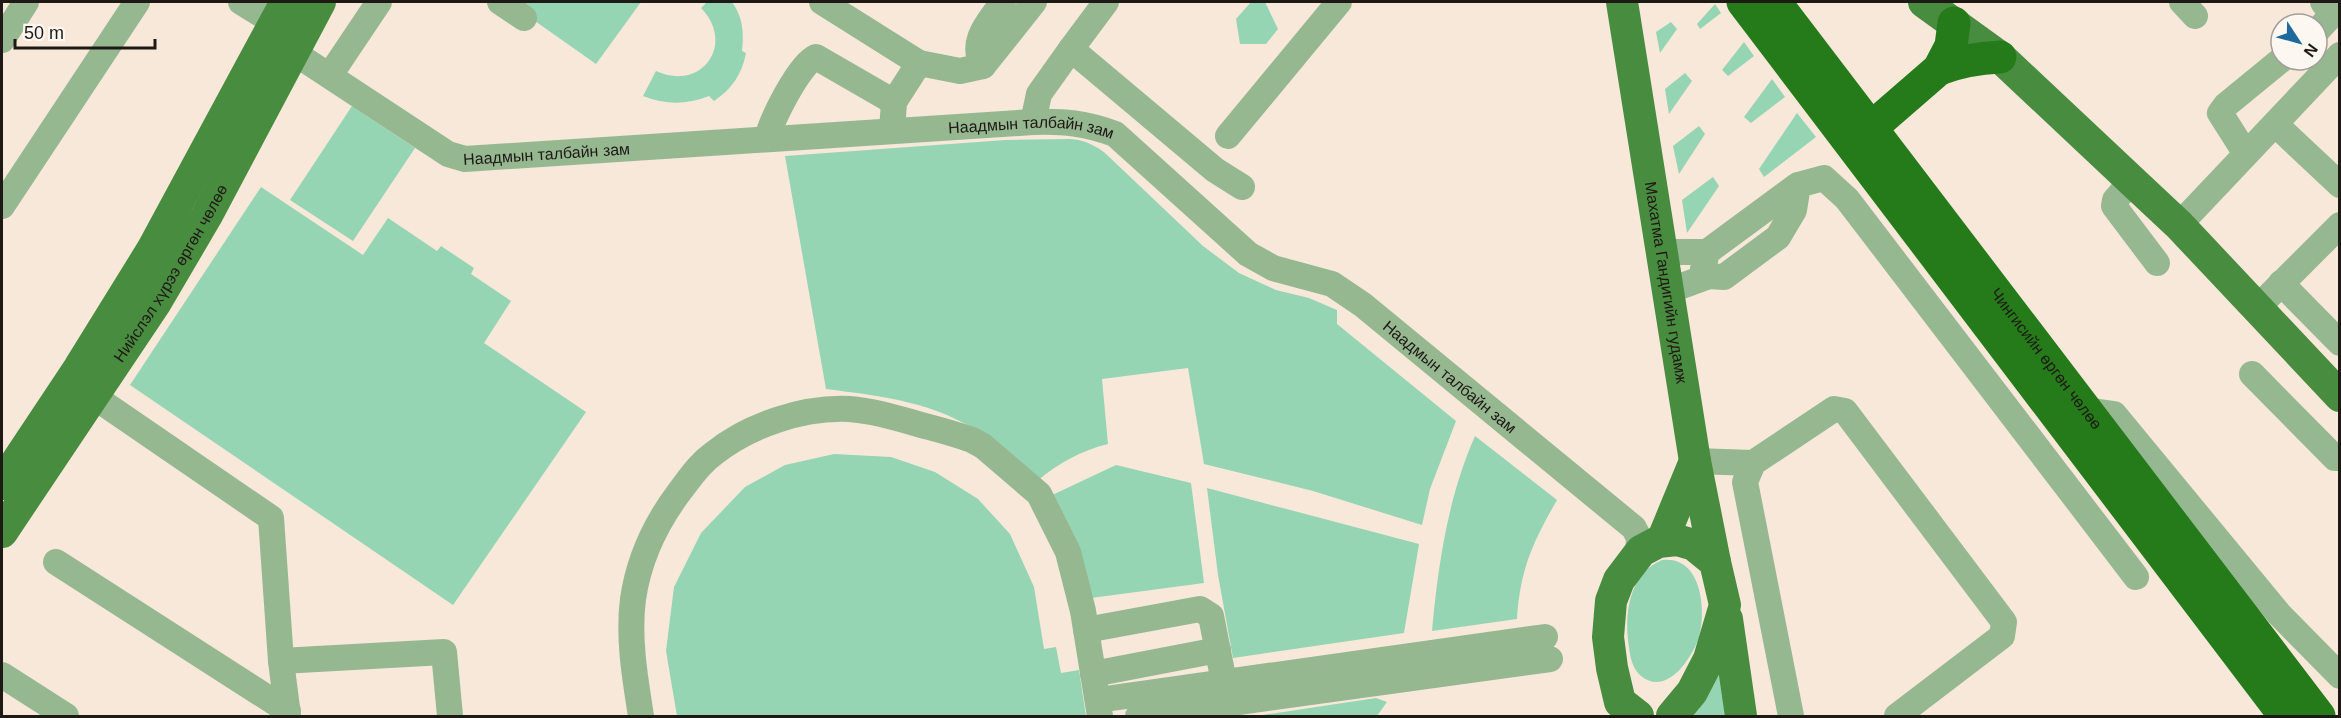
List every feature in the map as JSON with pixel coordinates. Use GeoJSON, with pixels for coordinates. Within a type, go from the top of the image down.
{"type":"FeatureCollection","features":[{"type":"Feature","properties":{"kind":"highway","name":"Чингисийн өргөн чөлөө"},"geometry":{"type":"LineString","coordinates":[[1743,2],[1965,295],[2078,422],[2319,717]]}},
{"type":"Feature","properties":{"kind":"highway","name":"Чингисийн өргөн чөлөө"},"geometry":{"type":"LineString","coordinates":[[1775,2],[1871,128],[2285,717]]}},
{"type":"Feature","properties":{"kind":"highway"},"geometry":{"type":"LineString","coordinates":[[1939,69],[1951,46],[1954,23]]}},
{"type":"Feature","properties":{"kind":"highway"},"geometry":{"type":"LineString","coordinates":[[1871,128],[1939,69],[1974,59],[2000,57]]}},
{"type":"Feature","properties":{"kind":"main road","name":"Нийслэл хүрээ өргөн чөлөө"},"geometry":{"type":"LineString","coordinates":[[2,532],[156,302],[192,240],[320,2]]}},
{"type":"Feature","properties":{"kind":"main road","name":"Махатма Гандигийн гудамж"},"geometry":{"type":"LineString","coordinates":[[1622,2],[1695,461],[1725,605],[1741,717]]}},
{"type":"Feature","properties":{"kind":"main road"},"geometry":{"type":"LineString","coordinates":[[1924,2],[2000,57],[2179,225],[2339,394]]}},
{"type":"Feature","properties":{"kind":"main road","name":"Нийслэл хүрээ өргөн чөлөө"},"geometry":{"type":"LineString","coordinates":[[2,484],[79,368],[152,250],[280,12]]}},
{"type":"Feature","properties":{"kind":"main road"},"geometry":{"type":"LineString","coordinates":[[165,225],[192,240]]}},
{"type":"Feature","properties":{"kind":"main road"},"geometry":{"type":"LineString","coordinates":[[1625,712],[1610,655],[1609,613],[1612,597],[1619,580],[1650,548],[1695,461]]}},
{"type":"Feature","properties":{"kind":"main road"},"geometry":{"type":"LineString","coordinates":[[1650,548],[1677,540],[1689,543],[1715,562]]}},
{"type":"Feature","properties":{"kind":"main road"},"geometry":{"type":"LineString","coordinates":[[1672,717],[1692,692],[1709,659],[1725,605]]}},
{"type":"Feature","properties":{"kind":"street"},"geometry":{"type":"LineString","coordinates":[[2,40],[26,2]]}},
{"type":"Feature","properties":{"kind":"street"},"geometry":{"type":"LineString","coordinates":[[2,206],[137,2]]}},
{"type":"Feature","properties":{"kind":"street"},"geometry":{"type":"LineString","coordinates":[[241,2],[280,12]]}},
{"type":"Feature","properties":{"kind":"street"},"geometry":{"type":"LineString","coordinates":[[330,75],[379,2]]}},
{"type":"Feature","properties":{"kind":"street"},"geometry":{"type":"LineString","coordinates":[[500,2],[524,18]]}},
{"type":"Feature","properties":{"kind":"street"},"geometry":{"type":"LineString","coordinates":[[822,2],[919,63],[960,71],[983,66],[1034,2]]}},
{"type":"Feature","properties":{"kind":"street"},"geometry":{"type":"LineString","coordinates":[[983,66],[978,56],[979,35],[1003,2]]}},
{"type":"Feature","properties":{"kind":"street"},"geometry":{"type":"LineString","coordinates":[[1033,122],[1039,94],[1106,2]]}},
{"type":"Feature","properties":{"kind":"street"},"geometry":{"type":"LineString","coordinates":[[1228,136],[1339,2]]}},
{"type":"Feature","properties":{"kind":"street"},"geometry":{"type":"LineString","coordinates":[[2323,2],[2331,13],[2329,18]]}},
{"type":"Feature","properties":{"kind":"street"},"geometry":{"type":"LineString","coordinates":[[1071,49],[1215,170],[1242,187]]}},
{"type":"Feature","properties":{"kind":"street","name":"Наадмын талбайн зам"},"geometry":{"type":"LineString","coordinates":[[293,52],[448,154],[465,159],[1033,122],[1089,124],[1115,134],[1248,254],[1272,268],[1332,284],[1345,292],[1634,528],[1640,540],[1650,548]]}},
{"type":"Feature","properties":{"kind":"street"},"geometry":{"type":"LineString","coordinates":[[767,140],[770,125],[784,100],[808,60],[816,57],[894,102]]}},
{"type":"Feature","properties":{"kind":"street"},"geometry":{"type":"LineString","coordinates":[[2179,225],[2338,61]]}},
{"type":"Feature","properties":{"kind":"street"},"geometry":{"type":"LineString","coordinates":[[891,131],[894,102],[919,63]]}},
{"type":"Feature","properties":{"kind":"street"},"geometry":{"type":"LineString","coordinates":[[2246,154],[2220,113],[2226,105],[2269,70]]}},
{"type":"Feature","properties":{"kind":"street"},"geometry":{"type":"LineString","coordinates":[[2275,124],[2340,185]]}},
{"type":"Feature","properties":{"kind":"street"},"geometry":{"type":"LineString","coordinates":[[1668,291],[1708,264],[1798,185],[1824,178],[1847,199],[2136,577]]}},
{"type":"Feature","properties":{"kind":"street"},"geometry":{"type":"LineString","coordinates":[[2132,181],[2115,200],[2114,206],[2157,263]]}},
{"type":"Feature","properties":{"kind":"street"},"geometry":{"type":"LineString","coordinates":[[2255,306],[2282,283],[2340,225]]}},
{"type":"Feature","properties":{"kind":"street"},"geometry":{"type":"LineString","coordinates":[[1662,252],[1708,264]]}},
{"type":"Feature","properties":{"kind":"street"},"geometry":{"type":"LineString","coordinates":[[2282,283],[2340,343]]}},
{"type":"Feature","properties":{"kind":"street"},"geometry":{"type":"LineString","coordinates":[[1938,317],[1965,295]]}},
{"type":"Feature","properties":{"kind":"street"},"geometry":{"type":"LineString","coordinates":[[2252,374],[2335,458],[2340,458]]}},
{"type":"Feature","properties":{"kind":"street"},"geometry":{"type":"LineString","coordinates":[[93,396],[272,518],[281,661],[288,714]]}},
{"type":"Feature","properties":{"kind":"street"},"geometry":{"type":"LineString","coordinates":[[1791,717],[1744,482],[1753,463],[1834,409],[1845,411],[2004,622],[2002,636],[1897,717]]}},
{"type":"Feature","properties":{"kind":"street"},"geometry":{"type":"LineString","coordinates":[[641,717],[632,654],[632,612],[641,562],[654,531],[688,480],[714,453],[763,426],[813,411],[849,410],[877,413],[956,434],[983,446],[1039,494],[1068,552],[1086,630],[1099,708],[1227,701]]}},
{"type":"Feature","properties":{"kind":"street"},"geometry":{"type":"LineString","coordinates":[[2044,456],[2078,422],[2114,414],[2279,614],[2340,676]]}},
{"type":"Feature","properties":{"kind":"street"},"geometry":{"type":"LineString","coordinates":[[1695,461],[1753,463]]}},
{"type":"Feature","properties":{"kind":"street"},"geometry":{"type":"LineString","coordinates":[[56,562],[288,714]]}},
{"type":"Feature","properties":{"kind":"street"},"geometry":{"type":"LineString","coordinates":[[1086,630],[1200,609],[1211,616],[1227,701]]}},
{"type":"Feature","properties":{"kind":"street"},"geometry":{"type":"LineString","coordinates":[[1138,717],[1548,648]]}},
{"type":"Feature","properties":{"kind":"street"},"geometry":{"type":"LineString","coordinates":[[1093,674],[1218,650]]}},
{"type":"Feature","properties":{"kind":"street"},"geometry":{"type":"LineString","coordinates":[[281,661],[444,652],[450,717]]}},
{"type":"Feature","properties":{"kind":"street"},"geometry":{"type":"LineString","coordinates":[[2,675],[66,717]]}},
{"type":"Feature","properties":{"kind":"green space"},"geometry":{"type":"Polygon","coordinates":[[[508,2],[641,2],[596,64],[508,2]]]}},
{"type":"Feature","properties":{"kind":"green space"},"geometry":{"type":"Polygon","coordinates":[[[707,2],[732,2],[741,19],[742,51],[746,53],[742,68],[735,80],[714,101],[709,96],[676,103],[643,96],[656,71],[673,76],[687,75],[700,70],[709,61],[714,49],[715,36],[711,22],[701,8],[707,2]]]}},
{"type":"Feature","properties":{"kind":"green space"},"geometry":{"type":"Polygon","coordinates":[[[1251,2],[1265,2],[1278,29],[1266,44],[1240,44],[1236,19],[1251,2]]]}},
{"type":"Feature","properties":{"kind":"green space"},"geometry":{"type":"Polygon","coordinates":[[[1715,4],[1721,13],[1700,29],[1697,24],[1715,4]]]}},
{"type":"Feature","properties":{"kind":"green space"},"geometry":{"type":"Polygon","coordinates":[[[1671,22],[1677,29],[1660,53],[1656,32],[1671,22]]]}},
{"type":"Feature","properties":{"kind":"green space"},"geometry":{"type":"Polygon","coordinates":[[[1744,42],[1754,56],[1728,76],[1722,70],[1744,42]]]}},
{"type":"Feature","properties":{"kind":"green space"},"geometry":{"type":"Polygon","coordinates":[[[1685,73],[1692,81],[1669,114],[1665,89],[1685,73]]]}},
{"type":"Feature","properties":{"kind":"green space"},"geometry":{"type":"Polygon","coordinates":[[[1772,79],[1785,97],[1751,123],[1744,117],[1772,79]]]}},
{"type":"Feature","properties":{"kind":"green space"},"geometry":{"type":"Polygon","coordinates":[[[352,106],[415,148],[353,241],[290,200],[352,106]]]}},
{"type":"Feature","properties":{"kind":"green space"},"geometry":{"type":"Polygon","coordinates":[[[1797,113],[1816,137],[1764,177],[1759,169],[1797,113]]]}},
{"type":"Feature","properties":{"kind":"green space"},"geometry":{"type":"Polygon","coordinates":[[[1699,126],[1705,134],[1679,174],[1673,146],[1699,126]]]}},
{"type":"Feature","properties":{"kind":"green space"},"geometry":{"type":"Polygon","coordinates":[[[1070,139],[1088,143],[1105,153],[1203,246],[1239,273],[1276,290],[1309,298],[1337,310],[1337,324],[1456,421],[1430,489],[1422,525],[1313,491],[1204,464],[1188,368],[1102,379],[1108,444],[1070,458],[1037,481],[991,441],[948,415],[908,402],[826,389],[785,156],[1005,140],[1070,139]]]}},
{"type":"Feature","properties":{"kind":"green space"},"geometry":{"type":"Polygon","coordinates":[[[1713,177],[1719,186],[1687,233],[1682,200],[1713,177]]]}},
{"type":"Feature","properties":{"kind":"green space"},"geometry":{"type":"Polygon","coordinates":[[[261,187],[363,255],[388,218],[437,251],[441,246],[474,268],[471,274],[511,301],[484,343],[586,412],[453,605],[130,385],[261,187]]]}},
{"type":"Feature","properties":{"kind":"green space"},"geometry":{"type":"Polygon","coordinates":[[[1475,436],[1557,500],[1529,556],[1521,585],[1517,619],[1432,631],[1437,581],[1451,507],[1475,436]]]}},
{"type":"Feature","properties":{"kind":"green space"},"geometry":{"type":"Polygon","coordinates":[[[834,454],[891,457],[935,472],[978,499],[1010,534],[1034,587],[1044,649],[1056,647],[1061,673],[1079,670],[1086,716],[677,716],[666,651],[674,587],[701,533],[745,487],[785,465],[834,454]]]}},
{"type":"Feature","properties":{"kind":"green space"},"geometry":{"type":"Polygon","coordinates":[[[1116,465],[1191,483],[1204,583],[1091,598],[1048,497],[1116,465]]]}},
{"type":"Feature","properties":{"kind":"green space"},"geometry":{"type":"Polygon","coordinates":[[[1207,488],[1419,544],[1404,633],[1233,658],[1218,575],[1207,488]]]}},
{"type":"Feature","properties":{"kind":"green space"},"geometry":{"type":"Polygon","coordinates":[[[1662,560],[1675,561],[1685,566],[1693,575],[1698,586],[1702,612],[1699,637],[1691,655],[1677,672],[1660,682],[1641,676],[1634,667],[1629,651],[1627,622],[1635,586],[1651,566],[1662,560]]]}},
{"type":"Feature","properties":{"kind":"green space"},"geometry":{"type":"Polygon","coordinates":[[[1718,671],[1732,716],[1688,716],[1718,671]]]}},
{"type":"Feature","properties":{"kind":"green space"},"geometry":{"type":"Polygon","coordinates":[[[1376,698],[1387,702],[1377,716],[1256,716],[1376,698]]]}}]}
